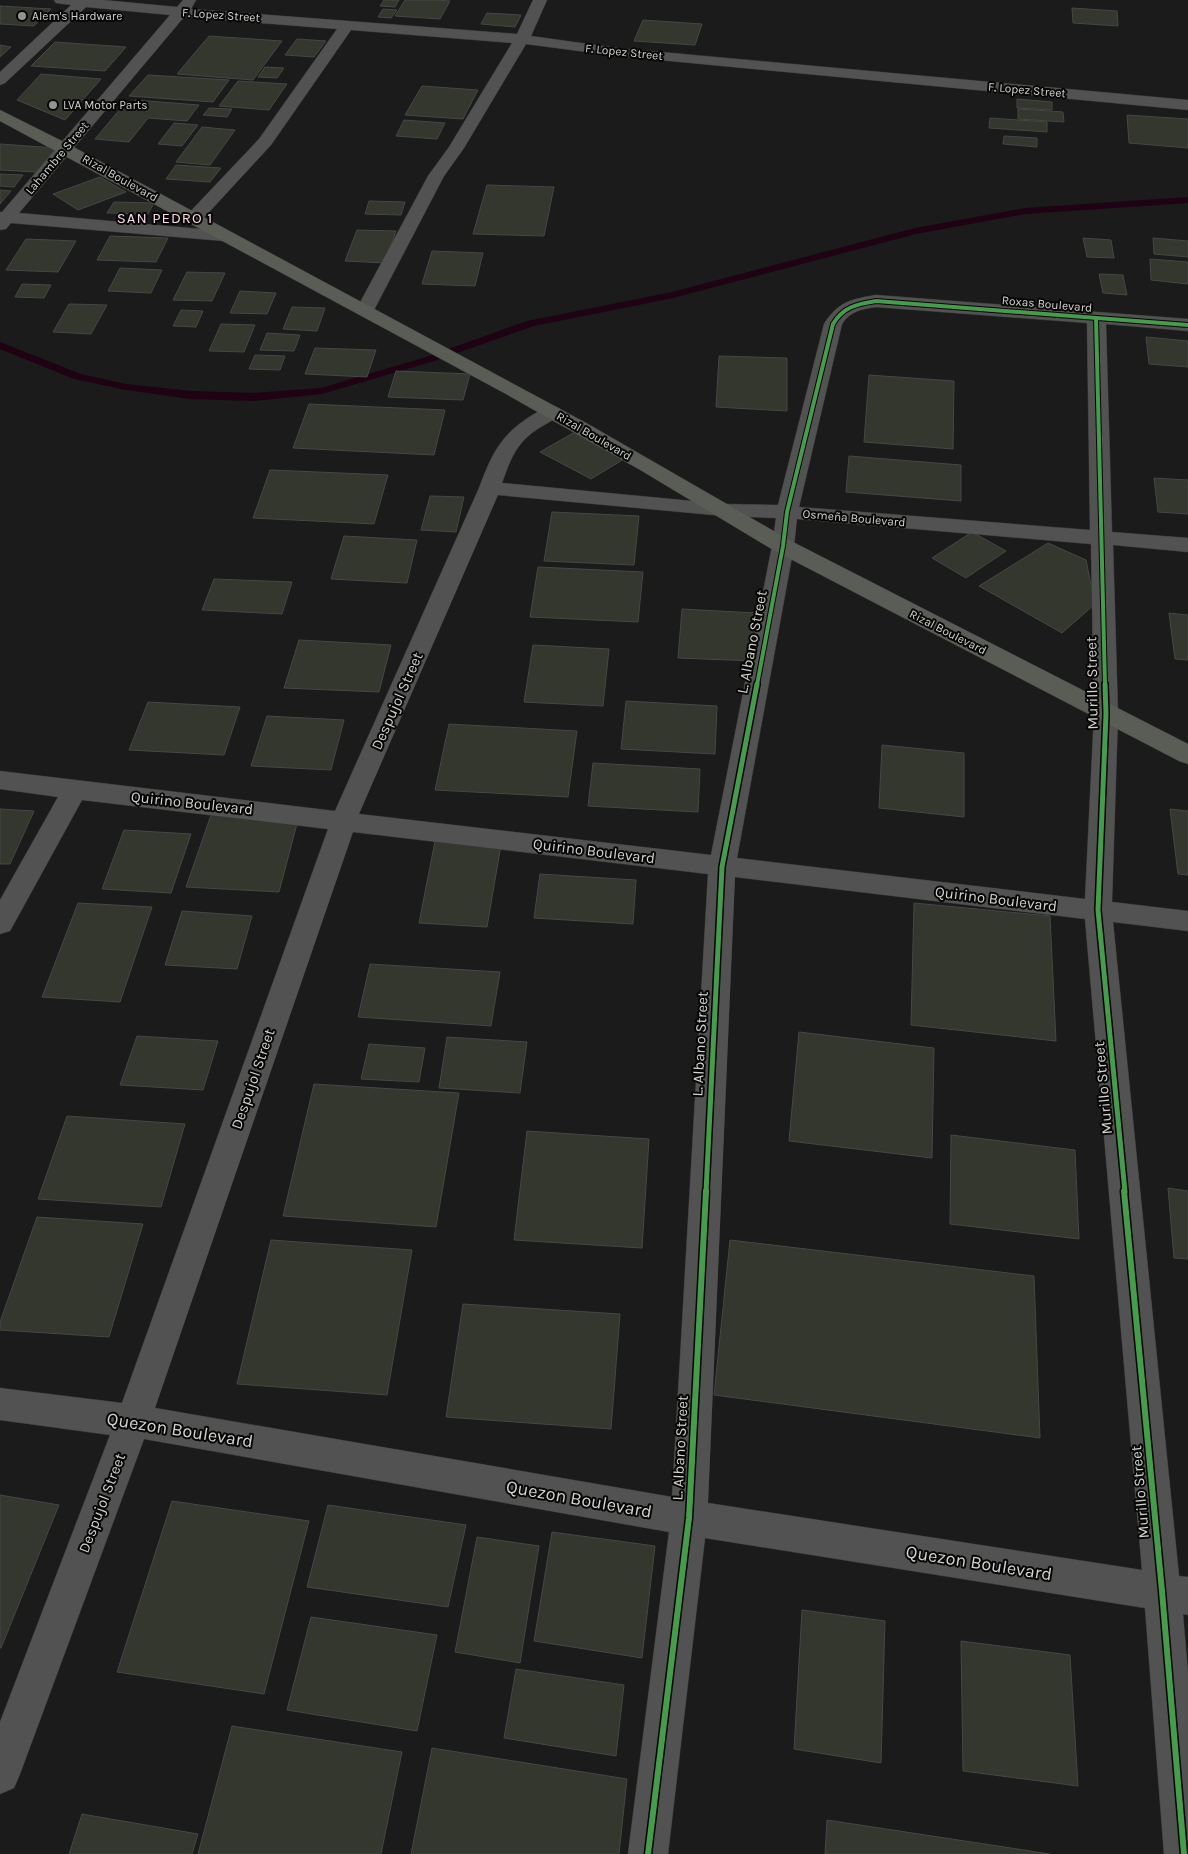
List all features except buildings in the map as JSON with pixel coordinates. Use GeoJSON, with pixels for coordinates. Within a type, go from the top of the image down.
{"type":"FeatureCollection","features":[{"type":"Feature","properties":{"kind":"main road","name":"Rizal Boulevard"},"geometry":{"type":"LineString","coordinates":[[0,116],[66,148],[224,236],[483,373],[724,510],[783,546],[1188,755]]}},
{"type":"Feature","properties":{"kind":"street","name":"F. Lopez Street"},"geometry":{"type":"LineString","coordinates":[[61,0],[180,12],[522,40],[617,52],[1188,105]]}},
{"type":"Feature","properties":{"kind":"street","name":"Lahambre Street"},"geometry":{"type":"LineString","coordinates":[[2,220],[66,148],[191,0]]}},
{"type":"Feature","properties":{"kind":"street"},"geometry":{"type":"LineString","coordinates":[[364,310],[436,176],[456,148],[522,40],[540,0]]}},
{"type":"Feature","properties":{"kind":"street"},"geometry":{"type":"LineString","coordinates":[[0,80],[84,1]]}},
{"type":"Feature","properties":{"kind":"street"},"geometry":{"type":"LineString","coordinates":[[193,219],[265,142],[347,25]]}},
{"type":"Feature","properties":{"kind":"street"},"geometry":{"type":"LineString","coordinates":[[2,220],[224,236]]}},
{"type":"Feature","properties":{"kind":"street","name":"L. Albano Street"},"geometry":{"type":"LineString","coordinates":[[648,1854],[688,1518],[722,867],[783,546],[787,512],[833,324],[839,313],[860,303],[876,301],[904,302]]}},
{"type":"Feature","properties":{"kind":"street","name":"Roxas Boulevard"},"geometry":{"type":"LineString","coordinates":[[904,302],[1188,325]]}},
{"type":"Feature","properties":{"kind":"street","name":"Murillo Street"},"geometry":{"type":"LineString","coordinates":[[1096,318],[1106,714],[1098,910],[1175,1593],[1184,1854]]}},
{"type":"Feature","properties":{"kind":"street","name":"Despujol Street"},"geometry":{"type":"LineString","coordinates":[[0,1774],[133,1421],[344,820],[490,488],[504,449],[514,436],[552,412]]}},
{"type":"Feature","properties":{"kind":"street","name":"Osmeña Boulevard"},"geometry":{"type":"LineString","coordinates":[[490,488],[724,510],[787,512],[1188,545]]}},
{"type":"Feature","properties":{"kind":"street","name":"Quirino Boulevard"},"geometry":{"type":"LineString","coordinates":[[0,780],[1188,921]]}},
{"type":"Feature","properties":{"kind":"street"},"geometry":{"type":"LineString","coordinates":[[0,924],[75,790]]}},
{"type":"Feature","properties":{"kind":"street","name":"Quezon Boulevard"},"geometry":{"type":"LineString","coordinates":[[0,1404],[133,1421],[688,1518],[1175,1593]]}},
{"type":"Feature","properties":{"kind":"waterway"},"geometry":{"type":"LineString","coordinates":[[0,345],[78,377],[126,387],[191,395],[253,397],[322,391],[430,359],[531,323],[673,295],[915,231],[1025,211],[1188,200]]}},
{"type":"Feature","properties":{"kind":"cycle path"},"geometry":{"type":"LineString","coordinates":[[648,1854],[689,1518],[722,867],[783,546],[787,512],[833,324],[841,313],[851,306],[876,301],[1188,325]]}},
{"type":"Feature","properties":{"kind":"cycle path"},"geometry":{"type":"LineString","coordinates":[[1096,318],[1106,714],[1098,910],[1162,1591],[1184,1854]]}},
{"type":"Feature","properties":{"kind":"place","name":"Alem's Hardware"},"geometry":{"type":"Point","coordinates":[22,16]}},
{"type":"Feature","properties":{"kind":"place","name":"LVA Motor Parts"},"geometry":{"type":"Point","coordinates":[53,105]}},
{"type":"Feature","properties":{"kind":"district","name":"SAN PEDRO 1"},"geometry":{"type":"Point","coordinates":[165,218]}}]}
